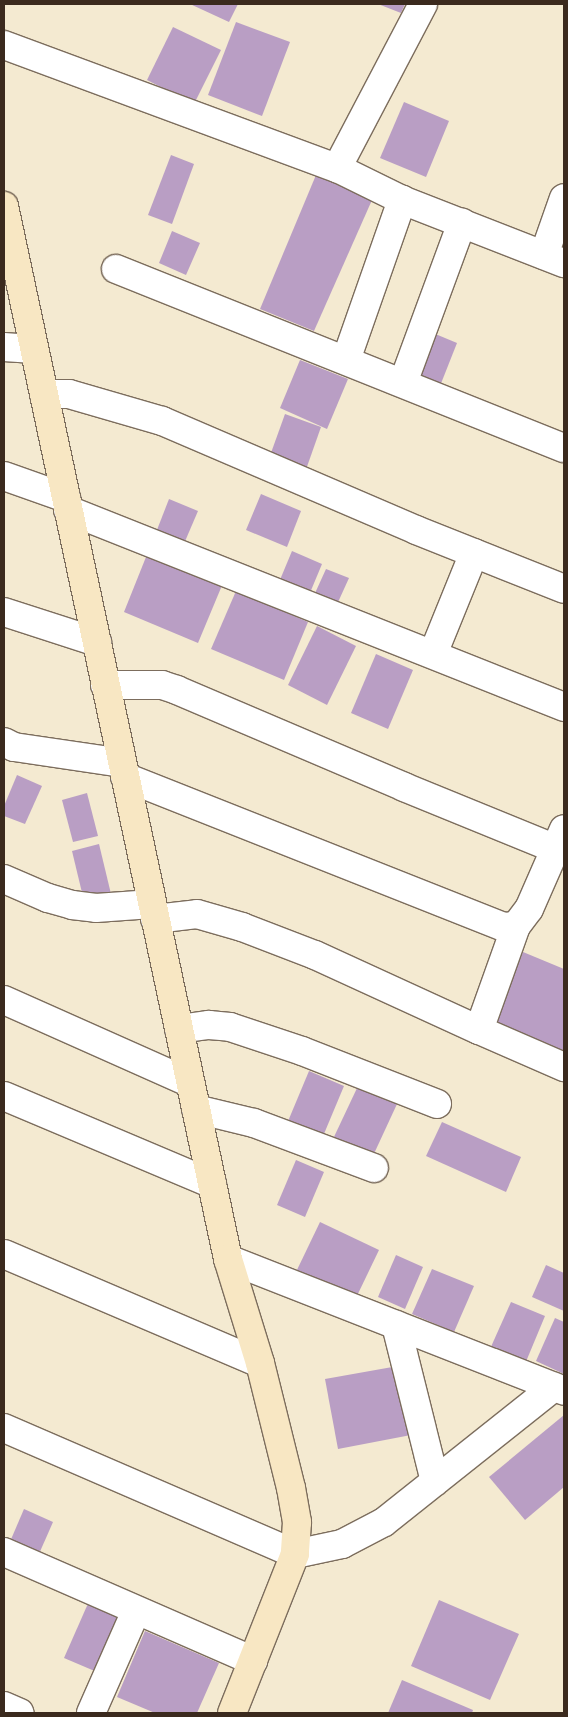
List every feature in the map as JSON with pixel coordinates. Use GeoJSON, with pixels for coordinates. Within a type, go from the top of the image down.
{"type":"FeatureCollection","features":[{"type":"Feature","properties":{"kind":"street"},"geometry":{"type":"LineString","coordinates":[[337,168],[423,4]]}},
{"type":"Feature","properties":{"kind":"street"},"geometry":{"type":"LineString","coordinates":[[4,45],[337,168],[402,200],[554,259],[564,198]]}},
{"type":"Feature","properties":{"kind":"street"},"geometry":{"type":"LineString","coordinates":[[346,360],[402,200]]}},
{"type":"Feature","properties":{"kind":"street"},"geometry":{"type":"LineString","coordinates":[[5,219],[228,1260],[260,1363],[291,1488],[297,1522],[295,1554],[232,1713]]}},
{"type":"Feature","properties":{"kind":"street"},"geometry":{"type":"LineString","coordinates":[[404,383],[462,223]]}},
{"type":"Feature","properties":{"kind":"street"},"geometry":{"type":"LineString","coordinates":[[116,269],[564,448]]}},
{"type":"Feature","properties":{"kind":"street"},"geometry":{"type":"LineString","coordinates":[[4,347],[34,349]]}},
{"type":"Feature","properties":{"kind":"street"},"geometry":{"type":"LineString","coordinates":[[44,394],[69,394],[162,421],[564,589]]}},
{"type":"Feature","properties":{"kind":"street"},"geometry":{"type":"LineString","coordinates":[[4,476],[67,504],[564,707]]}},
{"type":"Feature","properties":{"kind":"street"},"geometry":{"type":"LineString","coordinates":[[434,654],[474,553]]}},
{"type":"Feature","properties":{"kind":"street"},"geometry":{"type":"LineString","coordinates":[[4,612],[96,642]]}},
{"type":"Feature","properties":{"kind":"street"},"geometry":{"type":"LineString","coordinates":[[105,685],[162,685],[404,787],[560,839],[529,910],[516,926],[478,1030]]}},
{"type":"Feature","properties":{"kind":"street"},"geometry":{"type":"LineString","coordinates":[[4,742],[23,749],[124,770],[493,924],[504,927],[516,926]]}},
{"type":"Feature","properties":{"kind":"street"},"geometry":{"type":"LineString","coordinates":[[4,879],[48,898],[72,904],[96,908],[197,914],[242,927],[315,956],[564,1067]]}},
{"type":"Feature","properties":{"kind":"street"},"geometry":{"type":"LineString","coordinates":[[4,1000],[190,1083]]}},
{"type":"Feature","properties":{"kind":"street"},"geometry":{"type":"LineString","coordinates":[[179,1029],[209,1025],[230,1026],[302,1050],[437,1104]]}},
{"type":"Feature","properties":{"kind":"street"},"geometry":{"type":"LineString","coordinates":[[4,1096],[212,1184]]}},
{"type":"Feature","properties":{"kind":"street"},"geometry":{"type":"LineString","coordinates":[[196,1110],[254,1123],[374,1168]]}},
{"type":"Feature","properties":{"kind":"street"},"geometry":{"type":"LineString","coordinates":[[4,1254],[260,1363]]}},
{"type":"Feature","properties":{"kind":"street"},"geometry":{"type":"LineString","coordinates":[[228,1260],[559,1389]]}},
{"type":"Feature","properties":{"kind":"street"},"geometry":{"type":"LineString","coordinates":[[396,1325],[435,1481]]}},
{"type":"Feature","properties":{"kind":"street"},"geometry":{"type":"LineString","coordinates":[[4,1428],[295,1554],[342,1544],[384,1522],[435,1481],[559,1389]]}},
{"type":"Feature","properties":{"kind":"street"},"geometry":{"type":"LineString","coordinates":[[4,1552],[136,1612],[253,1661]]}},
{"type":"Feature","properties":{"kind":"street"},"geometry":{"type":"LineString","coordinates":[[91,1713],[136,1612]]}},
{"type":"Feature","properties":{"kind":"street"},"geometry":{"type":"LineString","coordinates":[[4,1706],[20,1713]]}},
{"type":"Feature","properties":{"kind":"building"},"geometry":{"type":"Polygon","coordinates":[[[190,4],[238,4],[229,22],[190,4]]]}},
{"type":"Feature","properties":{"kind":"building"},"geometry":{"type":"Polygon","coordinates":[[[378,4],[405,4],[401,13],[378,4]]]}},
{"type":"Feature","properties":{"kind":"building"},"geometry":{"type":"Polygon","coordinates":[[[236,22],[290,42],[262,116],[208,95],[236,22]]]}},
{"type":"Feature","properties":{"kind":"building"},"geometry":{"type":"Polygon","coordinates":[[[173,27],[221,50],[194,104],[147,80],[173,27]]]}},
{"type":"Feature","properties":{"kind":"building"},"geometry":{"type":"Polygon","coordinates":[[[404,102],[449,121],[426,177],[380,158],[404,102]]]}},
{"type":"Feature","properties":{"kind":"building"},"geometry":{"type":"Polygon","coordinates":[[[171,155],[194,164],[172,224],[148,215],[171,155]]]}},
{"type":"Feature","properties":{"kind":"building"},"geometry":{"type":"Polygon","coordinates":[[[316,175],[372,200],[314,331],[260,309],[316,175]]]}},
{"type":"Feature","properties":{"kind":"building"},"geometry":{"type":"Polygon","coordinates":[[[172,231],[200,243],[186,275],[159,263],[172,231]]]}},
{"type":"Feature","properties":{"kind":"building"},"geometry":{"type":"Polygon","coordinates":[[[433,333],[457,343],[440,386],[415,376],[433,333]]]}},
{"type":"Feature","properties":{"kind":"building"},"geometry":{"type":"Polygon","coordinates":[[[300,360],[348,379],[327,429],[280,408],[300,360]]]}},
{"type":"Feature","properties":{"kind":"building"},"geometry":{"type":"Polygon","coordinates":[[[285,414],[321,427],[303,478],[267,464],[285,414]]]}},
{"type":"Feature","properties":{"kind":"building"},"geometry":{"type":"Polygon","coordinates":[[[261,494],[301,511],[287,547],[246,530],[261,494]]]}},
{"type":"Feature","properties":{"kind":"building"},"geometry":{"type":"Polygon","coordinates":[[[169,499],[198,511],[183,546],[155,535],[169,499]]]}},
{"type":"Feature","properties":{"kind":"building"},"geometry":{"type":"Polygon","coordinates":[[[292,551],[322,564],[307,600],[277,587],[292,551]]]}},
{"type":"Feature","properties":{"kind":"building"},"geometry":{"type":"Polygon","coordinates":[[[148,552],[223,583],[198,643],[124,612],[148,552]]]}},
{"type":"Feature","properties":{"kind":"building"},"geometry":{"type":"Polygon","coordinates":[[[326,569],[349,578],[334,611],[311,602],[326,569]]]}},
{"type":"Feature","properties":{"kind":"building"},"geometry":{"type":"Polygon","coordinates":[[[236,591],[308,622],[284,680],[211,649],[236,591]]]}},
{"type":"Feature","properties":{"kind":"building"},"geometry":{"type":"Polygon","coordinates":[[[317,626],[356,646],[327,705],[288,685],[317,626]]]}},
{"type":"Feature","properties":{"kind":"building"},"geometry":{"type":"Polygon","coordinates":[[[376,654],[413,670],[388,729],[351,713],[376,654]]]}},
{"type":"Feature","properties":{"kind":"building"},"geometry":{"type":"Polygon","coordinates":[[[17,775],[42,786],[25,824],[4,816],[4,806],[17,775]]]}},
{"type":"Feature","properties":{"kind":"building"},"geometry":{"type":"Polygon","coordinates":[[[87,793],[98,836],[73,842],[62,800],[87,793]]]}},
{"type":"Feature","properties":{"kind":"building"},"geometry":{"type":"Polygon","coordinates":[[[99,844],[111,894],[84,901],[72,851],[99,844]]]}},
{"type":"Feature","properties":{"kind":"building"},"geometry":{"type":"Polygon","coordinates":[[[523,952],[564,969],[564,1053],[493,1023],[523,952]]]}},
{"type":"Feature","properties":{"kind":"building"},"geometry":{"type":"Polygon","coordinates":[[[309,1071],[344,1086],[321,1141],[286,1126],[309,1071]]]}},
{"type":"Feature","properties":{"kind":"building"},"geometry":{"type":"Polygon","coordinates":[[[358,1086],[397,1104],[372,1158],[333,1139],[358,1086]]]}},
{"type":"Feature","properties":{"kind":"building"},"geometry":{"type":"Polygon","coordinates":[[[442,1122],[521,1157],[506,1192],[426,1156],[442,1122]]]}},
{"type":"Feature","properties":{"kind":"building"},"geometry":{"type":"Polygon","coordinates":[[[296,1160],[324,1172],[305,1217],[277,1205],[296,1160]]]}},
{"type":"Feature","properties":{"kind":"building"},"geometry":{"type":"Polygon","coordinates":[[[320,1222],[379,1250],[355,1300],[296,1272],[320,1222]]]}},
{"type":"Feature","properties":{"kind":"building"},"geometry":{"type":"Polygon","coordinates":[[[396,1255],[423,1267],[405,1309],[378,1297],[396,1255]]]}},
{"type":"Feature","properties":{"kind":"building"},"geometry":{"type":"Polygon","coordinates":[[[546,1265],[564,1273],[564,1311],[532,1297],[546,1265]]]}},
{"type":"Feature","properties":{"kind":"building"},"geometry":{"type":"Polygon","coordinates":[[[432,1269],[474,1286],[454,1332],[412,1314],[432,1269]]]}},
{"type":"Feature","properties":{"kind":"building"},"geometry":{"type":"Polygon","coordinates":[[[511,1302],[545,1316],[525,1364],[490,1349],[511,1302]]]}},
{"type":"Feature","properties":{"kind":"building"},"geometry":{"type":"Polygon","coordinates":[[[555,1318],[564,1322],[564,1374],[536,1361],[555,1318]]]}},
{"type":"Feature","properties":{"kind":"building"},"geometry":{"type":"Polygon","coordinates":[[[398,1366],[411,1435],[338,1449],[325,1379],[398,1366]]]}},
{"type":"Feature","properties":{"kind":"building"},"geometry":{"type":"Polygon","coordinates":[[[564,1415],[564,1487],[525,1520],[489,1477],[564,1415]]]}},
{"type":"Feature","properties":{"kind":"building"},"geometry":{"type":"Polygon","coordinates":[[[24,1509],[53,1522],[35,1563],[6,1551],[24,1509]]]}},
{"type":"Feature","properties":{"kind":"building"},"geometry":{"type":"Polygon","coordinates":[[[90,1599],[130,1616],[104,1675],[64,1658],[90,1599]]]}},
{"type":"Feature","properties":{"kind":"building"},"geometry":{"type":"Polygon","coordinates":[[[439,1600],[519,1634],[490,1700],[411,1666],[439,1600]]]}},
{"type":"Feature","properties":{"kind":"building"},"geometry":{"type":"Polygon","coordinates":[[[145,1631],[219,1663],[197,1713],[155,1713],[117,1697],[145,1631]]]}},
{"type":"Feature","properties":{"kind":"building"},"geometry":{"type":"Polygon","coordinates":[[[402,1680],[473,1710],[472,1713],[388,1713],[402,1680]]]}}]}
